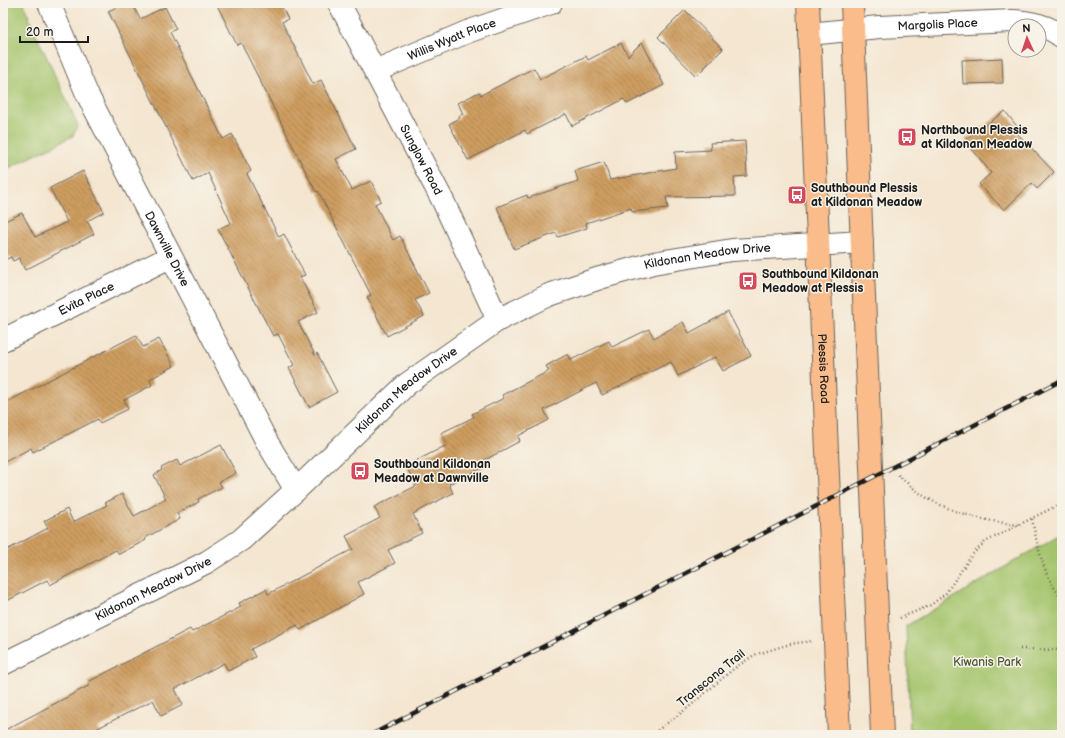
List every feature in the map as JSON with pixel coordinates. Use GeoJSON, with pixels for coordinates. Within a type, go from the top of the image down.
{"type":"FeatureCollection","features":[{"type":"Feature","properties":{"kind":"main road","name":"Plessis Road"},"geometry":{"type":"LineString","coordinates":[[808,3],[817,245],[839,735]]}},
{"type":"Feature","properties":{"kind":"main road"},"geometry":{"type":"LineString","coordinates":[[852,3],[882,735]]}},
{"type":"Feature","properties":{"kind":"street","name":"Dawnville Drive"},"geometry":{"type":"LineString","coordinates":[[49,3],[86,94],[267,442],[296,490]]}},
{"type":"Feature","properties":{"kind":"street","name":"Sunglow Road"},"geometry":{"type":"LineString","coordinates":[[339,3],[443,201],[498,320]]}},
{"type":"Feature","properties":{"kind":"street","name":"Willis Wyatt Place"},"geometry":{"type":"LineString","coordinates":[[375,71],[467,32],[551,3]]}},
{"type":"Feature","properties":{"kind":"street","name":"Margolis Place"},"geometry":{"type":"LineString","coordinates":[[810,34],[879,26],[1012,21],[1030,22],[1054,30],[1062,37]]}},
{"type":"Feature","properties":{"kind":"street","name":"Kildonan Meadow Drive"},"geometry":{"type":"LineString","coordinates":[[3,664],[207,562],[241,540],[296,490],[407,384],[498,320],[550,296],[600,278],[653,263],[732,250],[862,242]]}},
{"type":"Feature","properties":{"kind":"street","name":"Evita Place"},"geometry":{"type":"LineString","coordinates":[[3,340],[170,257]]}},
{"type":"Feature","properties":{"kind":"path"},"geometry":{"type":"LineString","coordinates":[[898,475],[923,496],[942,507],[969,516],[1020,525]]}},
{"type":"Feature","properties":{"kind":"path"},"geometry":{"type":"LineString","coordinates":[[903,617],[931,605],[946,593],[972,555],[985,542],[1062,503]]}},
{"type":"Feature","properties":{"kind":"path"},"geometry":{"type":"LineString","coordinates":[[1032,518],[1040,557],[1051,585],[1062,599]]}},
{"type":"Feature","properties":{"kind":"path","name":"Transcona Trail"},"geometry":{"type":"LineString","coordinates":[[651,735],[689,707],[732,670],[754,655],[790,644],[811,641]]}},
{"type":"Feature","properties":{"kind":"path"},"geometry":{"type":"LineString","coordinates":[[1020,649],[1062,650]]}},
{"type":"Feature","properties":{"kind":"green space"},"geometry":{"type":"Polygon","coordinates":[[[3,3],[24,3],[30,21],[78,125],[73,136],[3,171],[3,3]]]}},
{"type":"Feature","properties":{"kind":"green space","name":"Kiwanis Park"},"geometry":{"type":"Polygon","coordinates":[[[1062,533],[1062,735],[910,735],[906,626],[1062,533]]]}},
{"type":"Feature","properties":{"kind":"building"},"geometry":{"type":"Polygon","coordinates":[[[125,3],[132,3],[140,19],[165,7],[176,29],[170,32],[223,139],[232,134],[251,171],[247,174],[279,237],[284,234],[305,275],[300,277],[318,312],[298,322],[315,355],[317,353],[337,392],[309,407],[289,368],[294,365],[278,334],[273,336],[218,229],[231,223],[208,173],[193,181],[108,11],[125,3]]]}},
{"type":"Feature","properties":{"kind":"building"},"geometry":{"type":"Polygon","coordinates":[[[216,3],[280,3],[288,19],[282,22],[313,84],[321,80],[356,149],[336,159],[352,190],[371,181],[381,201],[375,204],[393,240],[400,236],[429,293],[415,300],[424,316],[387,336],[367,297],[371,295],[318,191],[316,192],[241,43],[237,45],[216,3]]]}},
{"type":"Feature","properties":{"kind":"building"},"geometry":{"type":"Polygon","coordinates":[[[685,10],[723,49],[696,76],[658,37],[685,10]]]}},
{"type":"Feature","properties":{"kind":"building"},"geometry":{"type":"Polygon","coordinates":[[[642,42],[664,85],[627,104],[624,99],[572,126],[566,114],[527,134],[525,130],[468,160],[449,124],[460,118],[459,116],[463,114],[458,103],[479,92],[481,95],[534,68],[540,79],[586,56],[588,60],[621,43],[628,56],[642,42]]]}},
{"type":"Feature","properties":{"kind":"building"},"geometry":{"type":"Polygon","coordinates":[[[1002,58],[1003,83],[963,84],[962,60],[1002,58]]]}},
{"type":"Feature","properties":{"kind":"building"},"geometry":{"type":"Polygon","coordinates":[[[1005,111],[1019,129],[1016,132],[1054,172],[1037,189],[1032,183],[1004,210],[979,184],[991,173],[965,140],[1005,111]]]}},
{"type":"Feature","properties":{"kind":"building"},"geometry":{"type":"Polygon","coordinates":[[[745,141],[747,176],[734,177],[735,196],[666,197],[668,208],[632,212],[631,208],[586,223],[587,228],[558,237],[556,233],[514,249],[497,207],[527,195],[528,198],[578,181],[575,171],[604,162],[610,180],[676,168],[675,152],[711,150],[710,143],[745,141]]]}},
{"type":"Feature","properties":{"kind":"building"},"geometry":{"type":"Polygon","coordinates":[[[83,171],[104,212],[87,221],[94,234],[25,270],[19,258],[13,261],[11,257],[3,261],[3,222],[22,213],[35,237],[67,222],[50,188],[83,171]]]}},
{"type":"Feature","properties":{"kind":"building"},"geometry":{"type":"Polygon","coordinates":[[[728,312],[751,356],[723,371],[715,357],[678,376],[671,362],[602,395],[596,383],[544,410],[549,420],[518,436],[520,441],[483,461],[486,466],[449,484],[453,493],[413,514],[422,533],[388,550],[395,563],[358,582],[364,594],[300,630],[297,625],[251,649],[255,657],[228,671],[224,663],[175,689],[183,705],[161,716],[153,700],[98,728],[102,735],[3,735],[3,731],[90,685],[88,682],[190,629],[192,632],[241,607],[239,603],[266,589],[268,594],[353,549],[346,536],[380,518],[374,507],[416,486],[406,466],[447,445],[441,433],[474,417],[472,414],[504,398],[502,395],[549,371],[546,366],[568,354],[571,360],[609,341],[612,347],[649,329],[654,338],[683,322],[689,333],[728,312]]]}},
{"type":"Feature","properties":{"kind":"building"},"geometry":{"type":"Polygon","coordinates":[[[136,335],[143,347],[159,339],[174,366],[150,379],[152,385],[124,400],[128,409],[100,423],[98,419],[33,452],[31,448],[3,463],[3,404],[136,335]]]}},
{"type":"Feature","properties":{"kind":"building"},"geometry":{"type":"Polygon","coordinates":[[[221,445],[236,473],[219,482],[222,487],[198,499],[199,502],[177,513],[180,519],[145,538],[146,540],[119,554],[116,550],[50,585],[47,580],[3,603],[3,552],[48,528],[44,521],[67,509],[73,522],[107,505],[105,503],[122,494],[134,516],[166,499],[154,475],[162,470],[161,468],[177,460],[180,466],[221,445]]]}},
{"type":"Feature","properties":{"kind":"railway"},"geometry":{"type":"LineString","coordinates":[[371,735],[1062,380]]}},
{"type":"Feature","properties":{"kind":"place","name":"Northbound Plessis at Kildonan Meadow"},"geometry":{"type":"Point","coordinates":[907,137]}},
{"type":"Feature","properties":{"kind":"place","name":"Southbound Plessis at Kildonan Meadow"},"geometry":{"type":"Point","coordinates":[797,195]}},
{"type":"Feature","properties":{"kind":"place","name":"Southbound Kildonan Meadow at Plessis"},"geometry":{"type":"Point","coordinates":[748,281]}},
{"type":"Feature","properties":{"kind":"place","name":"Southbound Kildonan Meadow at Dawnville"},"geometry":{"type":"Point","coordinates":[360,471]}}]}
